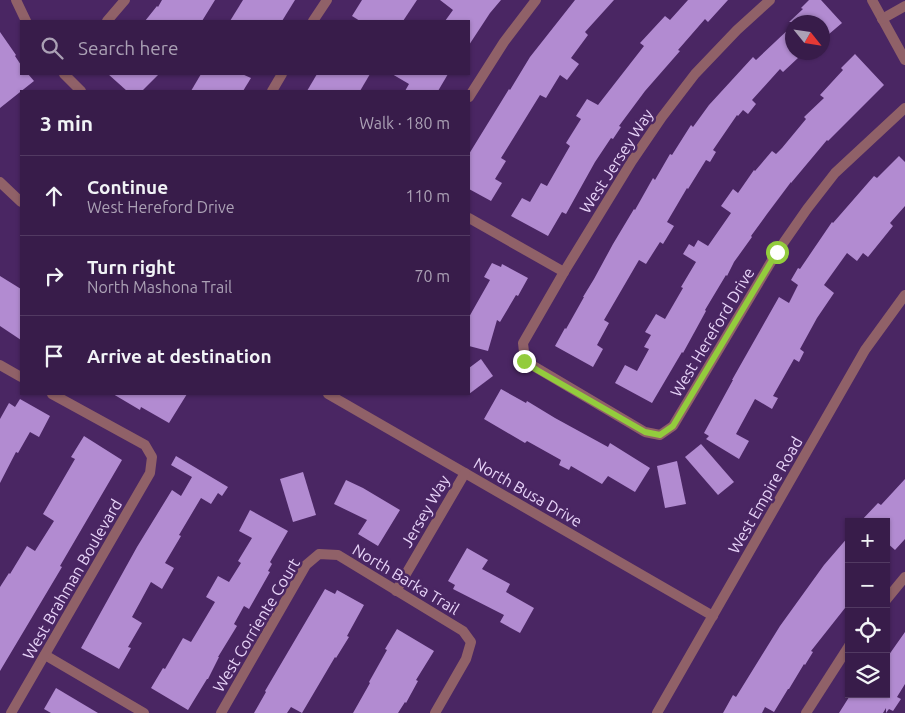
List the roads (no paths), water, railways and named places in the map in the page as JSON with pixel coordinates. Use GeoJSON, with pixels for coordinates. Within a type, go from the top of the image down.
{"type":"FeatureCollection","features":[{"type":"Feature","properties":{"kind":"street"},"geometry":{"type":"LineString","coordinates":[[16,0],[26,20]]}},
{"type":"Feature","properties":{"kind":"street"},"geometry":{"type":"LineString","coordinates":[[108,20],[125,0]]}},
{"type":"Feature","properties":{"kind":"street"},"geometry":{"type":"LineString","coordinates":[[314,20],[327,0]]}},
{"type":"Feature","properties":{"kind":"street"},"geometry":{"type":"LineString","coordinates":[[470,95],[504,42],[536,0]]}},
{"type":"Feature","properties":{"kind":"street","name":"West Jersey Way"},"geometry":{"type":"LineString","coordinates":[[524,361],[523,344],[564,272],[632,161],[662,117],[695,74],[737,30],[770,0]]}},
{"type":"Feature","properties":{"kind":"street"},"geometry":{"type":"LineString","coordinates":[[872,0],[905,60]]}},
{"type":"Feature","properties":{"kind":"street"},"geometry":{"type":"LineString","coordinates":[[882,19],[905,6]]}},
{"type":"Feature","properties":{"kind":"street"},"geometry":{"type":"LineString","coordinates":[[65,75],[80,90]]}},
{"type":"Feature","properties":{"kind":"street"},"geometry":{"type":"LineString","coordinates":[[273,90],[281,75]]}},
{"type":"Feature","properties":{"kind":"street","name":"West Hereford Drive"},"geometry":{"type":"LineString","coordinates":[[524,361],[645,432],[660,435],[673,426],[777,252],[807,209],[835,173],[905,108]]}},
{"type":"Feature","properties":{"kind":"street"},"geometry":{"type":"LineString","coordinates":[[0,182],[20,201]]}},
{"type":"Feature","properties":{"kind":"street"},"geometry":{"type":"LineString","coordinates":[[470,219],[564,272]]}},
{"type":"Feature","properties":{"kind":"street","name":"West Empire Road"},"geometry":{"type":"LineString","coordinates":[[657,713],[865,350],[905,295]]}},
{"type":"Feature","properties":{"kind":"street"},"geometry":{"type":"LineString","coordinates":[[0,365],[20,376]]}},
{"type":"Feature","properties":{"kind":"street","name":"West Brahman Boulevard"},"geometry":{"type":"LineString","coordinates":[[11,713],[150,473],[152,458],[145,445],[54,395]]}},
{"type":"Feature","properties":{"kind":"street","name":"North Busa Drive"},"geometry":{"type":"LineString","coordinates":[[330,395],[713,616]]}},
{"type":"Feature","properties":{"kind":"street","name":"Jersey Way"},"geometry":{"type":"LineString","coordinates":[[396,591],[465,473]]}},
{"type":"Feature","properties":{"kind":"street","name":"North Barka Trail"},"geometry":{"type":"LineString","coordinates":[[319,554],[338,555],[463,631],[471,642],[466,659],[435,713]]}},
{"type":"Feature","properties":{"kind":"street","name":"West Corriente Court"},"geometry":{"type":"LineString","coordinates":[[221,713],[306,564],[319,554]]}},
{"type":"Feature","properties":{"kind":"street"},"geometry":{"type":"LineString","coordinates":[[890,595],[905,577]]}},
{"type":"Feature","properties":{"kind":"street"},"geometry":{"type":"LineString","coordinates":[[806,713],[845,652]]}},
{"type":"Feature","properties":{"kind":"street"},"geometry":{"type":"LineString","coordinates":[[45,656],[144,713]]}}]}
